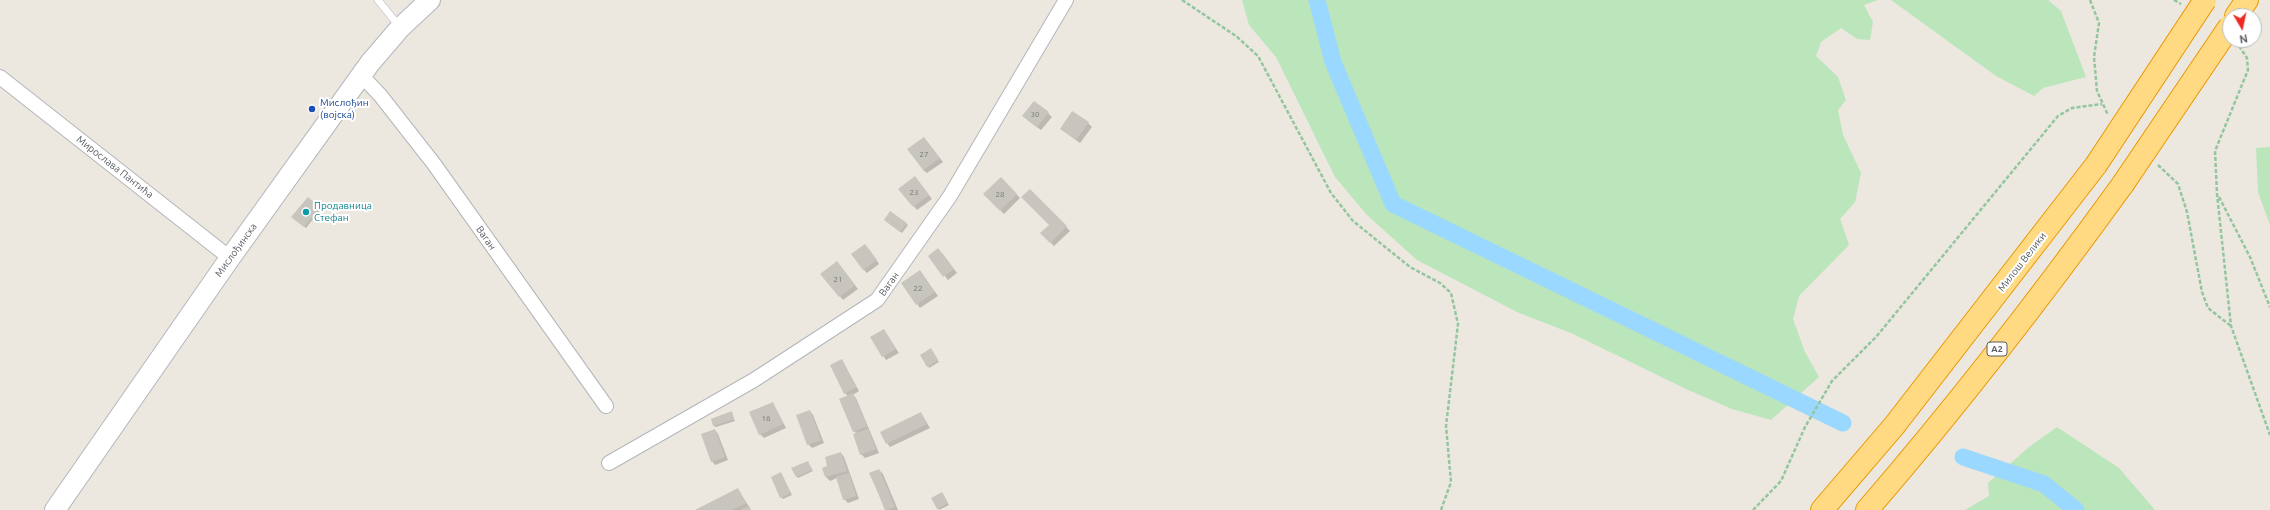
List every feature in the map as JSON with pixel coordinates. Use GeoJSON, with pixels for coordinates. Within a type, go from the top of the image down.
{"type":"FeatureCollection","features":[{"type":"Feature","properties":{"kind":"highway","name":"Милош Велики"},"geometry":{"type":"LineString","coordinates":[[1822,510],[1898,420],[2096,165],[2206,0]]}},
{"type":"Feature","properties":{"kind":"highway","name":"A2"},"geometry":{"type":"LineString","coordinates":[[1867,510],[1922,445],[2082,241],[2223,48]]}},
{"type":"Feature","properties":{"kind":"main road","name":"Мислођинска"},"geometry":{"type":"LineString","coordinates":[[55,510],[230,258],[361,75],[400,28],[430,0]]}},
{"type":"Feature","properties":{"kind":"street","name":"Ваган"},"geometry":{"type":"LineString","coordinates":[[609,463],[754,380],[877,300],[950,196],[1066,0]]}},
{"type":"Feature","properties":{"kind":"street","name":"Ваган"},"geometry":{"type":"LineString","coordinates":[[361,75],[380,95],[434,164],[606,406]]}},
{"type":"Feature","properties":{"kind":"street","name":"Мирослава Пантића"},"geometry":{"type":"LineString","coordinates":[[0,77],[230,258]]}},
{"type":"Feature","properties":{"kind":"lane"},"geometry":{"type":"LineString","coordinates":[[378,0],[400,28]]}},
{"type":"Feature","properties":{"kind":"path"},"geometry":{"type":"LineString","coordinates":[[1182,0],[1236,36],[1258,56],[1331,193],[1353,221],[1410,267],[1440,283],[1451,293],[1458,324],[1446,426],[1452,482],[1441,510]]}},
{"type":"Feature","properties":{"kind":"path"},"geometry":{"type":"LineString","coordinates":[[2242,48],[2247,58],[2248,70],[2215,151],[2217,194],[2231,326],[2270,435]]}},
{"type":"Feature","properties":{"kind":"path"},"geometry":{"type":"LineString","coordinates":[[1752,510],[1781,481],[1805,427],[1832,381],[1876,337],[2058,116],[2072,108],[2102,104]]}},
{"type":"Feature","properties":{"kind":"path"},"geometry":{"type":"LineString","coordinates":[[2217,194],[2250,257],[2270,307]]}},
{"type":"Feature","properties":{"kind":"green space"},"geometry":{"type":"Polygon","coordinates":[[[1242,0],[1878,0],[1864,5],[1873,22],[1870,40],[1857,39],[1841,28],[1821,42],[1816,56],[1838,77],[1846,100],[1838,110],[1843,135],[1861,173],[1855,202],[1840,219],[1849,245],[1799,296],[1793,319],[1805,352],[1819,377],[1771,420],[1732,409],[1688,390],[1571,333],[1519,313],[1417,260],[1367,215],[1335,177],[1276,57],[1249,25],[1242,0]]]}},
{"type":"Feature","properties":{"kind":"green space"},"geometry":{"type":"Polygon","coordinates":[[[1891,0],[2048,0],[2061,11],[2086,77],[2043,88],[2034,96],[1996,76],[1891,0]]]}},
{"type":"Feature","properties":{"kind":"green space"},"geometry":{"type":"Polygon","coordinates":[[[2270,147],[2270,225],[2258,192],[2256,148],[2270,147]]]}},
{"type":"Feature","properties":{"kind":"green space"},"geometry":{"type":"Polygon","coordinates":[[[2057,427],[2119,468],[2155,510],[1965,510],[1989,496],[1988,483],[2029,447],[2057,427]]]}},
{"type":"Feature","properties":{"kind":"building"},"geometry":{"type":"Polygon","coordinates":[[[1034,101],[1049,112],[1037,127],[1022,116],[1034,101]]]}},
{"type":"Feature","properties":{"kind":"building"},"geometry":{"type":"Polygon","coordinates":[[[1072,111],[1089,122],[1076,140],[1060,129],[1072,111]]]}},
{"type":"Feature","properties":{"kind":"building"},"geometry":{"type":"Polygon","coordinates":[[[924,137],[940,158],[923,170],[907,149],[924,137]]]}},
{"type":"Feature","properties":{"kind":"building"},"geometry":{"type":"Polygon","coordinates":[[[915,176],[929,195],[913,207],[898,189],[915,176]]]}},
{"type":"Feature","properties":{"kind":"building"},"geometry":{"type":"Polygon","coordinates":[[[1001,177],[1017,194],[1000,211],[983,194],[1001,177]]]}},
{"type":"Feature","properties":{"kind":"building"},"geometry":{"type":"Polygon","coordinates":[[[1030,189],[1067,226],[1050,243],[1040,233],[1049,225],[1021,197],[1030,189]]]}},
{"type":"Feature","properties":{"kind":"building","name":"Продавница Стефан"},"geometry":{"type":"Polygon","coordinates":[[[308,197],[320,207],[304,227],[291,217],[308,197]]]}},
{"type":"Feature","properties":{"kind":"building"},"geometry":{"type":"Polygon","coordinates":[[[890,211],[907,223],[900,232],[884,220],[890,211]]]}},
{"type":"Feature","properties":{"kind":"building"},"geometry":{"type":"Polygon","coordinates":[[[865,244],[877,260],[863,270],[851,254],[865,244]]]}},
{"type":"Feature","properties":{"kind":"building"},"geometry":{"type":"Polygon","coordinates":[[[938,248],[954,269],[943,277],[928,256],[938,248]]]}},
{"type":"Feature","properties":{"kind":"building"},"geometry":{"type":"Polygon","coordinates":[[[837,261],[855,285],[839,297],[820,274],[837,261]]]}},
{"type":"Feature","properties":{"kind":"building"},"geometry":{"type":"Polygon","coordinates":[[[920,270],[935,292],[916,305],[901,283],[920,270]]]}},
{"type":"Feature","properties":{"kind":"building"},"geometry":{"type":"Polygon","coordinates":[[[884,329],[896,349],[882,357],[870,337],[884,329]]]}},
{"type":"Feature","properties":{"kind":"building"},"geometry":{"type":"Polygon","coordinates":[[[931,348],[938,360],[927,367],[920,355],[931,348]]]}},
{"type":"Feature","properties":{"kind":"building"},"geometry":{"type":"Polygon","coordinates":[[[842,359],[856,387],[844,394],[830,365],[842,359]]]}},
{"type":"Feature","properties":{"kind":"building"},"geometry":{"type":"Polygon","coordinates":[[[853,393],[867,426],[853,432],[839,399],[853,393]]]}},
{"type":"Feature","properties":{"kind":"building"},"geometry":{"type":"Polygon","coordinates":[[[773,402],[783,424],[759,435],[749,412],[773,402]]]}},
{"type":"Feature","properties":{"kind":"building"},"geometry":{"type":"Polygon","coordinates":[[[810,410],[821,440],[807,445],[796,415],[810,410]]]}},
{"type":"Feature","properties":{"kind":"building"},"geometry":{"type":"Polygon","coordinates":[[[732,411],[734,419],[713,426],[711,419],[732,411]]]}},
{"type":"Feature","properties":{"kind":"building"},"geometry":{"type":"Polygon","coordinates":[[[921,412],[927,424],[886,444],[880,432],[921,412]]]}},
{"type":"Feature","properties":{"kind":"building"},"geometry":{"type":"Polygon","coordinates":[[[715,429],[725,457],[711,462],[701,434],[715,429]]]}},
{"type":"Feature","properties":{"kind":"building"},"geometry":{"type":"Polygon","coordinates":[[[868,429],[876,449],[860,455],[853,434],[868,429]]]}},
{"type":"Feature","properties":{"kind":"building"},"geometry":{"type":"Polygon","coordinates":[[[841,452],[847,471],[825,477],[822,468],[827,466],[825,457],[841,452]]]}},
{"type":"Feature","properties":{"kind":"building"},"geometry":{"type":"Polygon","coordinates":[[[808,461],[812,470],[796,477],[791,468],[808,461]]]}},
{"type":"Feature","properties":{"kind":"building"},"geometry":{"type":"Polygon","coordinates":[[[879,469],[895,507],[886,510],[869,473],[879,469]]]}},
{"type":"Feature","properties":{"kind":"building"},"geometry":{"type":"Polygon","coordinates":[[[781,472],[791,493],[780,498],[771,477],[781,472]]]}},
{"type":"Feature","properties":{"kind":"building"},"geometry":{"type":"Polygon","coordinates":[[[849,473],[856,496],[843,500],[836,477],[849,473]]]}},
{"type":"Feature","properties":{"kind":"building"},"geometry":{"type":"Polygon","coordinates":[[[738,488],[746,503],[732,510],[695,510],[738,488]]]}},
{"type":"Feature","properties":{"kind":"building"},"geometry":{"type":"Polygon","coordinates":[[[942,492],[948,503],[937,509],[931,498],[942,492]]]}},
{"type":"Feature","properties":{"kind":"building"},"geometry":{"type":"Polygon","coordinates":[[[749,506],[750,510],[740,510],[749,506]]]}},
{"type":"Feature","properties":{"kind":"waterway"},"geometry":{"type":"LineString","coordinates":[[1317,0],[1333,62],[1393,204],[1843,423]]}},
{"type":"Feature","properties":{"kind":"waterway"},"geometry":{"type":"LineString","coordinates":[[1963,457],[2044,484],[2076,510]]}},
{"type":"Feature","properties":{"kind":"place","name":"Мислођин (војска)"},"geometry":{"type":"Point","coordinates":[312,109]}},
{"type":"Feature","properties":{"kind":"place","name":"Продавница Стефан"},"geometry":{"type":"Point","coordinates":[306,212]}}]}
